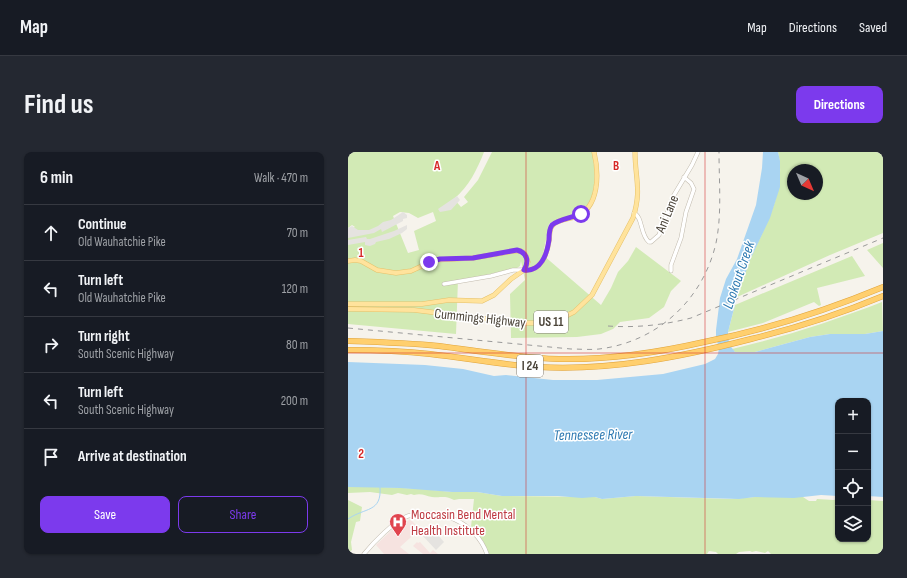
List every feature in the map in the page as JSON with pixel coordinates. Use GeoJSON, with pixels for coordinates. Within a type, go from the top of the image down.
{"type":"FeatureCollection","features":[{"type":"Feature","properties":{"kind":"highway","name":"I 24"},"geometry":{"type":"LineString","coordinates":[[348,341],[405,343],[532,358],[581,359],[641,354],[737,335],[796,319],[883,287]]}},
{"type":"Feature","properties":{"kind":"highway","name":"I 24"},"geometry":{"type":"LineString","coordinates":[[348,350],[397,351],[518,365],[564,367],[622,365],[668,358],[739,342],[826,318],[883,296]]}},
{"type":"Feature","properties":{"kind":"main road"},"geometry":{"type":"LineString","coordinates":[[348,304],[422,304],[449,300],[482,301],[494,295],[511,279],[524,270],[535,268],[544,258],[548,249],[550,229],[553,224],[581,214],[588,208],[596,187],[597,164],[594,152]]}},
{"type":"Feature","properties":{"kind":"main road","name":"Cummings Highway"},"geometry":{"type":"LineString","coordinates":[[348,309],[406,310],[532,323],[550,322],[562,319],[578,309],[592,295],[634,213],[638,194],[634,152]]}},
{"type":"Feature","properties":{"kind":"main road"},"geometry":{"type":"LineString","coordinates":[[348,261],[361,261],[382,271],[399,273],[411,271],[435,260],[473,258],[517,250],[524,253],[527,259],[527,265],[524,270]]}},
{"type":"Feature","properties":{"kind":"street","name":"Ani Lane"},"geometry":{"type":"LineString","coordinates":[[634,213],[638,214],[639,216],[645,238],[651,242],[659,235],[674,195],[698,152]]}},
{"type":"Feature","properties":{"kind":"street"},"geometry":{"type":"LineString","coordinates":[[671,271],[671,265],[682,238],[685,217],[694,189],[691,183],[684,177]]}},
{"type":"Feature","properties":{"kind":"street"},"geometry":{"type":"LineString","coordinates":[[444,284],[485,278],[513,270],[524,270]]}},
{"type":"Feature","properties":{"kind":"street"},"geometry":{"type":"LineString","coordinates":[[364,554],[398,521],[408,516],[422,513],[440,514],[454,519],[469,528],[476,535],[487,554]]}},
{"type":"Feature","properties":{"kind":"shaded area"},"geometry":{"type":"Polygon","coordinates":[[[457,196],[460,200],[451,210],[440,212],[438,209],[457,196]]]}},
{"type":"Feature","properties":{"kind":"shaded area"},"geometry":{"type":"Polygon","coordinates":[[[403,212],[407,215],[407,218],[382,232],[381,229],[374,233],[348,238],[348,228],[352,226],[358,230],[369,230],[383,222],[391,220],[403,212]]]}},
{"type":"Feature","properties":{"kind":"shaded area"},"geometry":{"type":"Polygon","coordinates":[[[407,225],[407,229],[402,233],[389,239],[376,242],[370,246],[365,245],[365,242],[348,245],[348,240],[366,237],[367,239],[370,239],[407,225]]]}},
{"type":"Feature","properties":{"kind":"shaded area","name":"Moccasin Bend Mental Health Institute"},"geometry":{"type":"Polygon","coordinates":[[[410,519],[420,529],[400,547],[409,554],[384,554],[376,545],[396,526],[399,529],[410,519]]]}},
{"type":"Feature","properties":{"kind":"shaded area"},"geometry":{"type":"Polygon","coordinates":[[[431,527],[444,542],[436,550],[422,535],[431,527]]]}},
{"type":"Feature","properties":{"kind":"shaded area","name":"Moccasin Bend Mental Health Institute"},"geometry":{"type":"Polygon","coordinates":[[[417,542],[420,542],[430,553],[433,550],[438,554],[423,554],[413,546],[417,542]]]}},
{"type":"Feature","properties":{"kind":"green space"},"geometry":{"type":"Polygon","coordinates":[[[348,152],[484,152],[472,177],[464,189],[454,199],[461,207],[468,202],[464,197],[478,180],[492,152],[592,152],[594,187],[592,195],[583,210],[576,214],[555,220],[549,224],[543,255],[601,305],[618,272],[628,261],[636,247],[681,281],[671,291],[664,307],[649,318],[620,322],[613,329],[601,334],[577,337],[511,338],[510,294],[525,280],[521,261],[520,266],[517,268],[458,280],[456,334],[348,324],[348,229],[355,227],[352,225],[348,228],[348,152]],[[400,212],[393,216],[408,253],[419,250],[414,231],[436,221],[433,212],[418,218],[409,213],[400,212]]]}},
{"type":"Feature","properties":{"kind":"green space"},"geometry":{"type":"Polygon","coordinates":[[[778,152],[883,152],[883,233],[737,297],[748,265],[773,208],[780,180],[778,152]]]}},
{"type":"Feature","properties":{"kind":"green space"},"geometry":{"type":"Polygon","coordinates":[[[883,243],[883,268],[867,250],[883,243]]]}},
{"type":"Feature","properties":{"kind":"green space"},"geometry":{"type":"Polygon","coordinates":[[[852,256],[865,276],[817,288],[821,305],[819,306],[814,302],[763,323],[728,332],[735,305],[852,256]]]}},
{"type":"Feature","properties":{"kind":"green space"},"geometry":{"type":"Polygon","coordinates":[[[882,302],[883,331],[865,334],[830,334],[810,337],[755,352],[735,352],[732,349],[808,328],[882,302]]]}},
{"type":"Feature","properties":{"kind":"green space"},"geometry":{"type":"Polygon","coordinates":[[[362,486],[452,492],[477,492],[502,496],[595,497],[602,499],[636,496],[731,499],[755,497],[803,497],[809,501],[816,501],[817,499],[835,500],[835,542],[871,542],[871,500],[883,501],[883,554],[771,554],[768,551],[765,553],[750,551],[739,552],[736,554],[718,554],[716,552],[709,551],[707,554],[489,554],[483,541],[471,527],[474,499],[454,500],[445,497],[432,497],[419,494],[407,495],[398,493],[392,495],[370,492],[348,493],[348,487],[362,486]]]}},
{"type":"Feature","properties":{"kind":"green space"},"geometry":{"type":"Polygon","coordinates":[[[348,500],[362,507],[360,521],[356,522],[351,542],[352,550],[348,553],[348,500]]]}},
{"type":"Feature","properties":{"kind":"water"},"geometry":{"type":"Polygon","coordinates":[[[763,152],[778,152],[780,161],[780,187],[770,218],[750,260],[737,297],[728,332],[729,344],[735,352],[755,352],[810,337],[830,334],[865,334],[883,331],[883,497],[871,496],[871,398],[835,398],[835,496],[821,495],[794,498],[755,497],[739,499],[636,496],[602,499],[595,497],[502,496],[477,492],[348,487],[348,362],[425,365],[463,369],[494,376],[506,375],[553,380],[597,380],[663,374],[705,364],[715,359],[719,348],[716,338],[716,330],[720,298],[726,279],[737,259],[756,205],[763,152]]]}},
{"type":"Feature","properties":{"kind":"waterway"},"geometry":{"type":"LineString","coordinates":[[348,519],[375,505],[380,495],[380,487]]}},
{"type":"Feature","properties":{"kind":"railway"},"geometry":{"type":"LineString","coordinates":[[348,328],[571,349],[599,349],[620,345],[640,338],[674,315],[689,300],[710,264],[716,243],[719,221],[719,152]]}},
{"type":"Feature","properties":{"kind":"railway"},"geometry":{"type":"LineString","coordinates":[[608,326],[629,327],[650,325],[691,318],[883,238]]}},
{"type":"Feature","properties":{"kind":"place","name":"Moccasin Bend Mental Health Institute"},"geometry":{"type":"Point","coordinates":[398,537]}},
{"type":"Feature","properties":{"kind":"route"},"geometry":{"type":"LineString","coordinates":[[429,262],[440,259],[473,258],[517,250],[524,253],[526,256],[528,262],[524,270],[533,270],[541,263],[548,249],[550,229],[553,224],[581,214]]}},
{"type":"Feature","properties":{"kind":"water label","name":"Lookout Creek"},"geometry":{"type":"Point","coordinates":[739,275]}},
{"type":"Feature","properties":{"kind":"water label","name":"Tennessee River"},"geometry":{"type":"Point","coordinates":[593,435]}}]}
